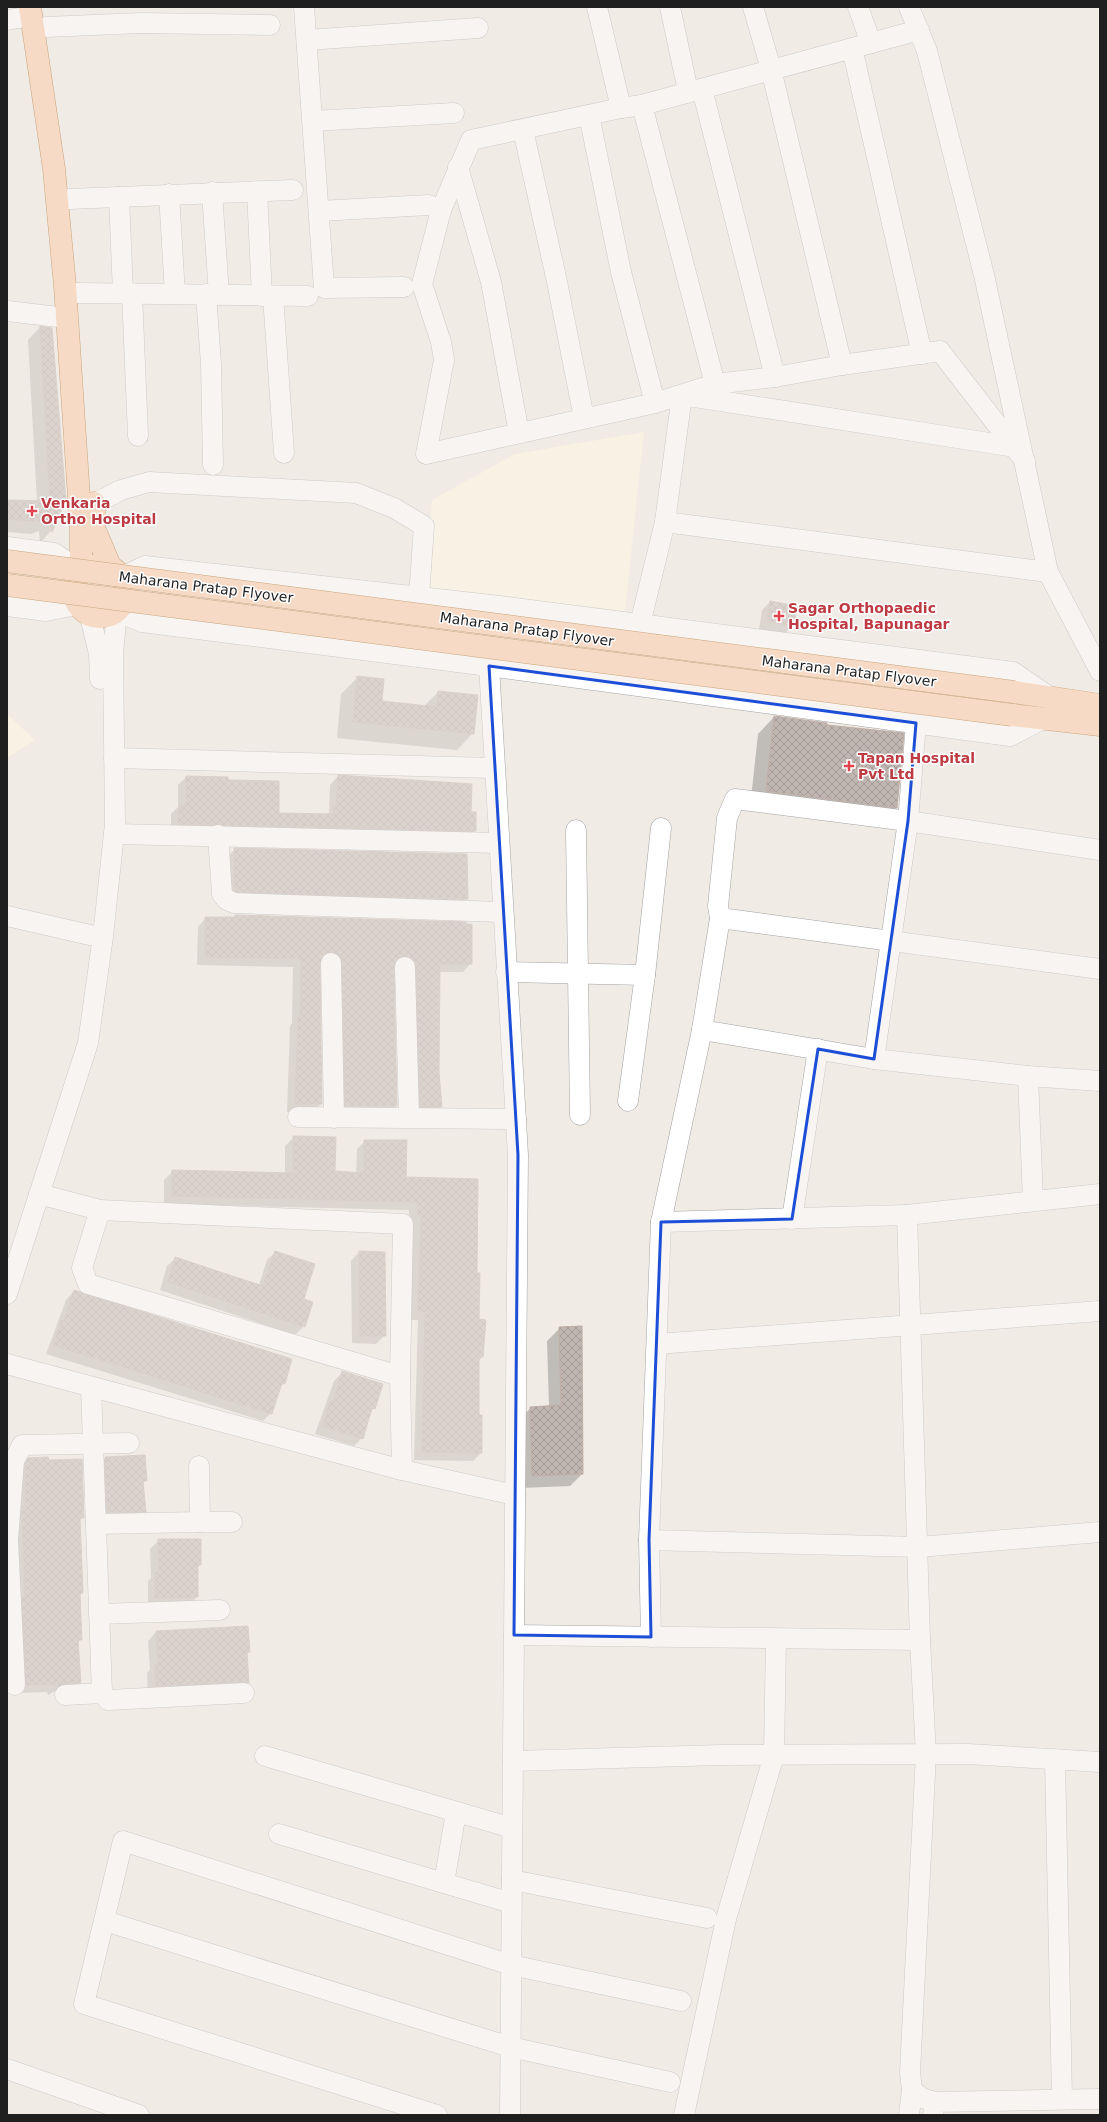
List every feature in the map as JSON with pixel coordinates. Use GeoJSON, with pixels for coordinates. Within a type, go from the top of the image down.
{"type":"FeatureCollection","features":[{"type":"Feature","properties":{"kind":"main road"},"geometry":{"type":"LineString","coordinates":[[38,14],[66,168],[78,293],[94,504],[94,528],[116,571],[126,585],[126,594],[123,603],[117,610],[104,617],[84,610],[73,591],[74,584],[81,571],[81,528],[67,318],[54,169],[38,14]]}},
{"type":"Feature","properties":{"kind":"main road","name":"Maharana Pratap Flyover"},"geometry":{"type":"LineString","coordinates":[[7,561],[1048,696],[1100,705]]}},
{"type":"Feature","properties":{"kind":"main road"},"geometry":{"type":"LineString","coordinates":[[81,571],[95,564],[116,571]]}},
{"type":"Feature","properties":{"kind":"main road","name":"Maharana Pratap Flyover"},"geometry":{"type":"LineString","coordinates":[[7,585],[1100,725]]}},
{"type":"Feature","properties":{"kind":"street"},"geometry":{"type":"LineString","coordinates":[[304,7],[324,288],[404,287]]}},
{"type":"Feature","properties":{"kind":"street"},"geometry":{"type":"LineString","coordinates":[[597,7],[621,108]]}},
{"type":"Feature","properties":{"kind":"street"},"geometry":{"type":"LineString","coordinates":[[670,7],[695,90],[775,377]]}},
{"type":"Feature","properties":{"kind":"street"},"geometry":{"type":"LineString","coordinates":[[753,7],[771,69],[842,365]]}},
{"type":"Feature","properties":{"kind":"street"},"geometry":{"type":"LineString","coordinates":[[858,7],[871,43]]}},
{"type":"Feature","properties":{"kind":"street"},"geometry":{"type":"LineString","coordinates":[[909,7],[927,51],[984,275],[1020,454],[1048,572],[1100,671]]}},
{"type":"Feature","properties":{"kind":"street"},"geometry":{"type":"LineString","coordinates":[[7,20],[38,14],[84,24],[207,15],[270,25]]}},
{"type":"Feature","properties":{"kind":"street"},"geometry":{"type":"LineString","coordinates":[[307,40],[478,28]]}},
{"type":"Feature","properties":{"kind":"street"},"geometry":{"type":"LineString","coordinates":[[919,30],[642,105],[621,108],[471,140],[458,167],[441,210],[422,284],[441,342],[444,360],[426,454],[519,432],[655,403],[715,384],[775,377],[842,365],[940,351],[1020,454]]}},
{"type":"Feature","properties":{"kind":"street"},"geometry":{"type":"LineString","coordinates":[[852,48],[922,354]]}},
{"type":"Feature","properties":{"kind":"street"},"geometry":{"type":"LineString","coordinates":[[642,105],[715,384]]}},
{"type":"Feature","properties":{"kind":"street"},"geometry":{"type":"LineString","coordinates":[[313,121],[454,113]]}},
{"type":"Feature","properties":{"kind":"street"},"geometry":{"type":"LineString","coordinates":[[589,115],[621,272],[655,403]]}},
{"type":"Feature","properties":{"kind":"street"},"geometry":{"type":"LineString","coordinates":[[523,130],[556,276],[584,418]]}},
{"type":"Feature","properties":{"kind":"street"},"geometry":{"type":"LineString","coordinates":[[458,167],[491,282],[519,432]]}},
{"type":"Feature","properties":{"kind":"street"},"geometry":{"type":"LineString","coordinates":[[69,199],[212,192],[293,190]]}},
{"type":"Feature","properties":{"kind":"street"},"geometry":{"type":"LineString","coordinates":[[257,191],[284,453]]}},
{"type":"Feature","properties":{"kind":"street"},"geometry":{"type":"LineString","coordinates":[[212,192],[213,295],[211,364],[213,465]]}},
{"type":"Feature","properties":{"kind":"street"},"geometry":{"type":"LineString","coordinates":[[169,194],[175,294]]}},
{"type":"Feature","properties":{"kind":"street"},"geometry":{"type":"LineString","coordinates":[[119,196],[128,293],[138,436]]}},
{"type":"Feature","properties":{"kind":"street"},"geometry":{"type":"LineString","coordinates":[[319,211],[429,205]]}},
{"type":"Feature","properties":{"kind":"street"},"geometry":{"type":"LineString","coordinates":[[78,293],[308,296]]}},
{"type":"Feature","properties":{"kind":"street"},"geometry":{"type":"LineString","coordinates":[[7,311],[67,318]]}},
{"type":"Feature","properties":{"kind":"street"},"geometry":{"type":"LineString","coordinates":[[682,395],[1020,454]]}},
{"type":"Feature","properties":{"kind":"street"},"geometry":{"type":"LineString","coordinates":[[640,624],[664,522],[682,395]]}},
{"type":"Feature","properties":{"kind":"street"},"geometry":{"type":"LineString","coordinates":[[94,504],[121,490],[150,482],[356,494],[394,508],[424,526],[419,597]]}},
{"type":"Feature","properties":{"kind":"street"},"geometry":{"type":"LineString","coordinates":[[664,522],[1048,572]]}},
{"type":"Feature","properties":{"kind":"street"},"geometry":{"type":"LineString","coordinates":[[7,547],[54,553],[81,571]]}},
{"type":"Feature","properties":{"kind":"street"},"geometry":{"type":"LineString","coordinates":[[116,571],[145,566],[419,597],[1013,672],[1048,696]]}},
{"type":"Feature","properties":{"kind":"street"},"geometry":{"type":"LineString","coordinates":[[7,606],[46,611],[84,610],[99,654],[101,823],[90,935],[75,1040],[7,1249]]}},
{"type":"Feature","properties":{"kind":"street"},"geometry":{"type":"LineString","coordinates":[[7,1294],[88,1043],[103,936],[114,834],[113,654],[117,610],[142,622],[488,666],[1010,736],[1045,718]]}},
{"type":"Feature","properties":{"kind":"street"},"geometry":{"type":"LineString","coordinates":[[488,666],[493,768],[518,1155],[510,2115]]}},
{"type":"Feature","properties":{"kind":"street"},"geometry":{"type":"LineString","coordinates":[[874,1059],[908,821],[916,723]]}},
{"type":"Feature","properties":{"kind":"street"},"geometry":{"type":"LineString","coordinates":[[114,758],[493,768]]}},
{"type":"Feature","properties":{"kind":"street"},"geometry":{"type":"LineString","coordinates":[[651,1637],[649,1540],[661,1222],[702,1030],[720,918],[718,906],[727,818],[735,799],[908,821],[1100,850]]}},
{"type":"Feature","properties":{"kind":"street"},"geometry":{"type":"LineString","coordinates":[[628,1100],[645,974],[661,828]]}},
{"type":"Feature","properties":{"kind":"street"},"geometry":{"type":"LineString","coordinates":[[576,830],[580,1115]]}},
{"type":"Feature","properties":{"kind":"street"},"geometry":{"type":"LineString","coordinates":[[114,834],[218,835],[498,843]]}},
{"type":"Feature","properties":{"kind":"street"},"geometry":{"type":"LineString","coordinates":[[218,835],[222,894],[227,900],[234,903],[502,912]]}},
{"type":"Feature","properties":{"kind":"street"},"geometry":{"type":"LineString","coordinates":[[7,916],[90,935]]}},
{"type":"Feature","properties":{"kind":"street"},"geometry":{"type":"LineString","coordinates":[[720,918],[1100,969]]}},
{"type":"Feature","properties":{"kind":"street"},"geometry":{"type":"LineString","coordinates":[[331,963],[334,1118]]}},
{"type":"Feature","properties":{"kind":"street"},"geometry":{"type":"LineString","coordinates":[[405,967],[409,1117]]}},
{"type":"Feature","properties":{"kind":"street"},"geometry":{"type":"LineString","coordinates":[[506,972],[645,974]]}},
{"type":"Feature","properties":{"kind":"street"},"geometry":{"type":"LineString","coordinates":[[702,1030],[874,1059],[1028,1076],[1100,1081]]}},
{"type":"Feature","properties":{"kind":"street"},"geometry":{"type":"LineString","coordinates":[[792,1219],[818,1049]]}},
{"type":"Feature","properties":{"kind":"street"},"geometry":{"type":"LineString","coordinates":[[1028,1076],[1033,1201]]}},
{"type":"Feature","properties":{"kind":"street"},"geometry":{"type":"LineString","coordinates":[[298,1118],[409,1117],[516,1119]]}},
{"type":"Feature","properties":{"kind":"street"},"geometry":{"type":"LineString","coordinates":[[39,1194],[100,1210],[403,1224],[400,1376],[402,1470]]}},
{"type":"Feature","properties":{"kind":"street"},"geometry":{"type":"LineString","coordinates":[[661,1222],[907,1215],[1100,1194]]}},
{"type":"Feature","properties":{"kind":"street"},"geometry":{"type":"LineString","coordinates":[[100,1210],[82,1268],[88,1284],[400,1376]]}},
{"type":"Feature","properties":{"kind":"street"},"geometry":{"type":"LineString","coordinates":[[907,1215],[919,1547],[920,1640],[926,1754],[910,2072],[912,2090],[909,2115]]}},
{"type":"Feature","properties":{"kind":"street"},"geometry":{"type":"LineString","coordinates":[[657,1344],[1100,1311]]}},
{"type":"Feature","properties":{"kind":"street"},"geometry":{"type":"LineString","coordinates":[[7,1364],[402,1470],[515,1495]]}},
{"type":"Feature","properties":{"kind":"street"},"geometry":{"type":"LineString","coordinates":[[91,1387],[102,1693],[108,1700],[244,1693]]}},
{"type":"Feature","properties":{"kind":"street"},"geometry":{"type":"LineString","coordinates":[[15,1685],[8,1540],[14,1462],[22,1446],[129,1443]]}},
{"type":"Feature","properties":{"kind":"street"},"geometry":{"type":"LineString","coordinates":[[199,1466],[200,1522]]}},
{"type":"Feature","properties":{"kind":"street"},"geometry":{"type":"LineString","coordinates":[[96,1524],[232,1522]]}},
{"type":"Feature","properties":{"kind":"street"},"geometry":{"type":"LineString","coordinates":[[649,1540],[919,1547],[1100,1532]]}},
{"type":"Feature","properties":{"kind":"street"},"geometry":{"type":"LineString","coordinates":[[99,1614],[220,1610]]}},
{"type":"Feature","properties":{"kind":"street"},"geometry":{"type":"LineString","coordinates":[[514,1635],[920,1640]]}},
{"type":"Feature","properties":{"kind":"street"},"geometry":{"type":"LineString","coordinates":[[684,2115],[726,1919],[774,1755],[776,1639]]}},
{"type":"Feature","properties":{"kind":"street"},"geometry":{"type":"LineString","coordinates":[[65,1695],[102,1693]]}},
{"type":"Feature","properties":{"kind":"street"},"geometry":{"type":"LineString","coordinates":[[513,1761],[774,1755],[968,1754],[1100,1762]]}},
{"type":"Feature","properties":{"kind":"street"},"geometry":{"type":"LineString","coordinates":[[265,1756],[512,1828]]}},
{"type":"Feature","properties":{"kind":"street"},"geometry":{"type":"LineString","coordinates":[[1056,1759],[1062,2098]]}},
{"type":"Feature","properties":{"kind":"street"},"geometry":{"type":"LineString","coordinates":[[444,1883],[456,1812]]}},
{"type":"Feature","properties":{"kind":"street"},"geometry":{"type":"LineString","coordinates":[[280,1834],[511,1903]]}},
{"type":"Feature","properties":{"kind":"street"},"geometry":{"type":"LineString","coordinates":[[437,2115],[84,2004],[123,1841],[511,1965],[681,2001]]}},
{"type":"Feature","properties":{"kind":"street"},"geometry":{"type":"LineString","coordinates":[[512,1880],[706,1918]]}},
{"type":"Feature","properties":{"kind":"street"},"geometry":{"type":"LineString","coordinates":[[105,1921],[510,2047],[670,2082]]}},
{"type":"Feature","properties":{"kind":"street"},"geometry":{"type":"LineString","coordinates":[[7,2069],[139,2115]]}},
{"type":"Feature","properties":{"kind":"street"},"geometry":{"type":"LineString","coordinates":[[912,2090],[934,2108],[1062,2098],[1100,2098]]}},
{"type":"Feature","properties":{"kind":"highlighted area"},"geometry":{"type":"Polygon","coordinates":[[[489,666],[916,723],[908,821],[874,1059],[818,1049],[792,1219],[661,1222],[649,1540],[651,1637],[514,1635],[518,1155],[489,666]]]}},
{"type":"Feature","properties":{"kind":"shaded area"},"geometry":{"type":"Polygon","coordinates":[[[644,432],[625,611],[424,588],[432,500],[515,454],[644,432]]]}},
{"type":"Feature","properties":{"kind":"shaded area"},"geometry":{"type":"Polygon","coordinates":[[[7,714],[35,740],[7,758],[7,714]]]}},
{"type":"Feature","properties":{"kind":"building"},"geometry":{"type":"Polygon","coordinates":[[[40,326],[52,328],[66,501],[52,532],[51,519],[45,522],[7,519],[7,500],[50,501],[40,326]]]}},
{"type":"Feature","properties":{"kind":"building"},"geometry":{"type":"Polygon","coordinates":[[[770,601],[797,606],[794,626],[767,621],[770,601]]]}},
{"type":"Feature","properties":{"kind":"building"},"geometry":{"type":"Polygon","coordinates":[[[357,676],[384,679],[382,701],[437,707],[438,691],[478,695],[474,734],[353,722],[357,676]]]}},
{"type":"Feature","properties":{"kind":"building"},"geometry":{"type":"Polygon","coordinates":[[[774,716],[827,723],[827,725],[904,733],[897,808],[766,791],[774,716]]]}},
{"type":"Feature","properties":{"kind":"building"},"geometry":{"type":"Polygon","coordinates":[[[338,775],[472,784],[471,812],[476,812],[476,831],[178,824],[179,805],[186,805],[186,776],[228,777],[228,780],[279,781],[279,813],[334,814],[333,807],[336,807],[338,775]]]}},
{"type":"Feature","properties":{"kind":"building"},"geometry":{"type":"Polygon","coordinates":[[[234,848],[467,854],[468,899],[237,892],[235,891],[234,848]]]}},
{"type":"Feature","properties":{"kind":"building"},"geometry":{"type":"Polygon","coordinates":[[[235,915],[466,922],[466,924],[472,924],[472,964],[440,964],[439,1072],[442,1107],[420,1107],[416,967],[415,961],[405,956],[399,957],[394,967],[397,1106],[345,1106],[342,963],[341,957],[331,952],[325,953],[320,963],[322,1104],[295,1104],[298,1017],[300,1017],[301,959],[205,957],[205,917],[235,917],[235,915]]]}},
{"type":"Feature","properties":{"kind":"building"},"geometry":{"type":"Polygon","coordinates":[[[293,1136],[336,1137],[335,1171],[364,1173],[364,1140],[407,1140],[406,1177],[478,1179],[477,1273],[480,1273],[479,1319],[486,1320],[483,1357],[479,1357],[479,1415],[482,1415],[482,1453],[422,1452],[425,1312],[418,1312],[421,1215],[417,1215],[417,1202],[172,1196],[172,1170],[293,1173],[293,1136]]]}},
{"type":"Feature","properties":{"kind":"building"},"geometry":{"type":"Polygon","coordinates":[[[275,1251],[315,1264],[304,1299],[313,1302],[305,1327],[168,1282],[175,1257],[263,1286],[275,1251]]]}},
{"type":"Feature","properties":{"kind":"building"},"geometry":{"type":"Polygon","coordinates":[[[359,1251],[385,1252],[386,1336],[360,1336],[359,1251]]]}},
{"type":"Feature","properties":{"kind":"building"},"geometry":{"type":"Polygon","coordinates":[[[74,1290],[292,1359],[285,1384],[282,1383],[272,1414],[53,1345],[61,1320],[64,1321],[74,1290]]]}},
{"type":"Feature","properties":{"kind":"building"},"geometry":{"type":"Polygon","coordinates":[[[582,1326],[583,1474],[532,1476],[530,1407],[561,1405],[559,1327],[582,1326]]]}},
{"type":"Feature","properties":{"kind":"building"},"geometry":{"type":"Polygon","coordinates":[[[342,1371],[383,1384],[375,1409],[372,1408],[363,1439],[322,1426],[330,1401],[333,1402],[342,1371]]]}},
{"type":"Feature","properties":{"kind":"building"},"geometry":{"type":"Polygon","coordinates":[[[145,1455],[147,1481],[143,1481],[146,1512],[107,1512],[105,1457],[145,1455]]]}},
{"type":"Feature","properties":{"kind":"building"},"geometry":{"type":"Polygon","coordinates":[[[48,1457],[49,1460],[82,1459],[84,1518],[80,1518],[83,1593],[80,1594],[82,1640],[78,1640],[81,1683],[64,1684],[55,1687],[55,1684],[26,1685],[22,1597],[25,1597],[22,1506],[25,1506],[25,1464],[28,1458],[48,1457]]]}},
{"type":"Feature","properties":{"kind":"building"},"geometry":{"type":"Polygon","coordinates":[[[158,1539],[201,1539],[201,1565],[198,1565],[198,1597],[155,1598],[155,1572],[159,1572],[158,1539]]]}},
{"type":"Feature","properties":{"kind":"building"},"geometry":{"type":"Polygon","coordinates":[[[248,1626],[250,1652],[247,1652],[249,1683],[156,1686],[155,1664],[158,1664],[156,1631],[248,1626]]]}},
{"type":"Feature","properties":{"kind":"place","name":"Venkaria Ortho Hospital"},"geometry":{"type":"Point","coordinates":[32,511]}},
{"type":"Feature","properties":{"kind":"place","name":"Sagar Orthopaedic Hospital, Bapunagar"},"geometry":{"type":"Point","coordinates":[779,616]}},
{"type":"Feature","properties":{"kind":"place","name":"Tapan Hospital Pvt Ltd"},"geometry":{"type":"Point","coordinates":[849,766]}}]}
